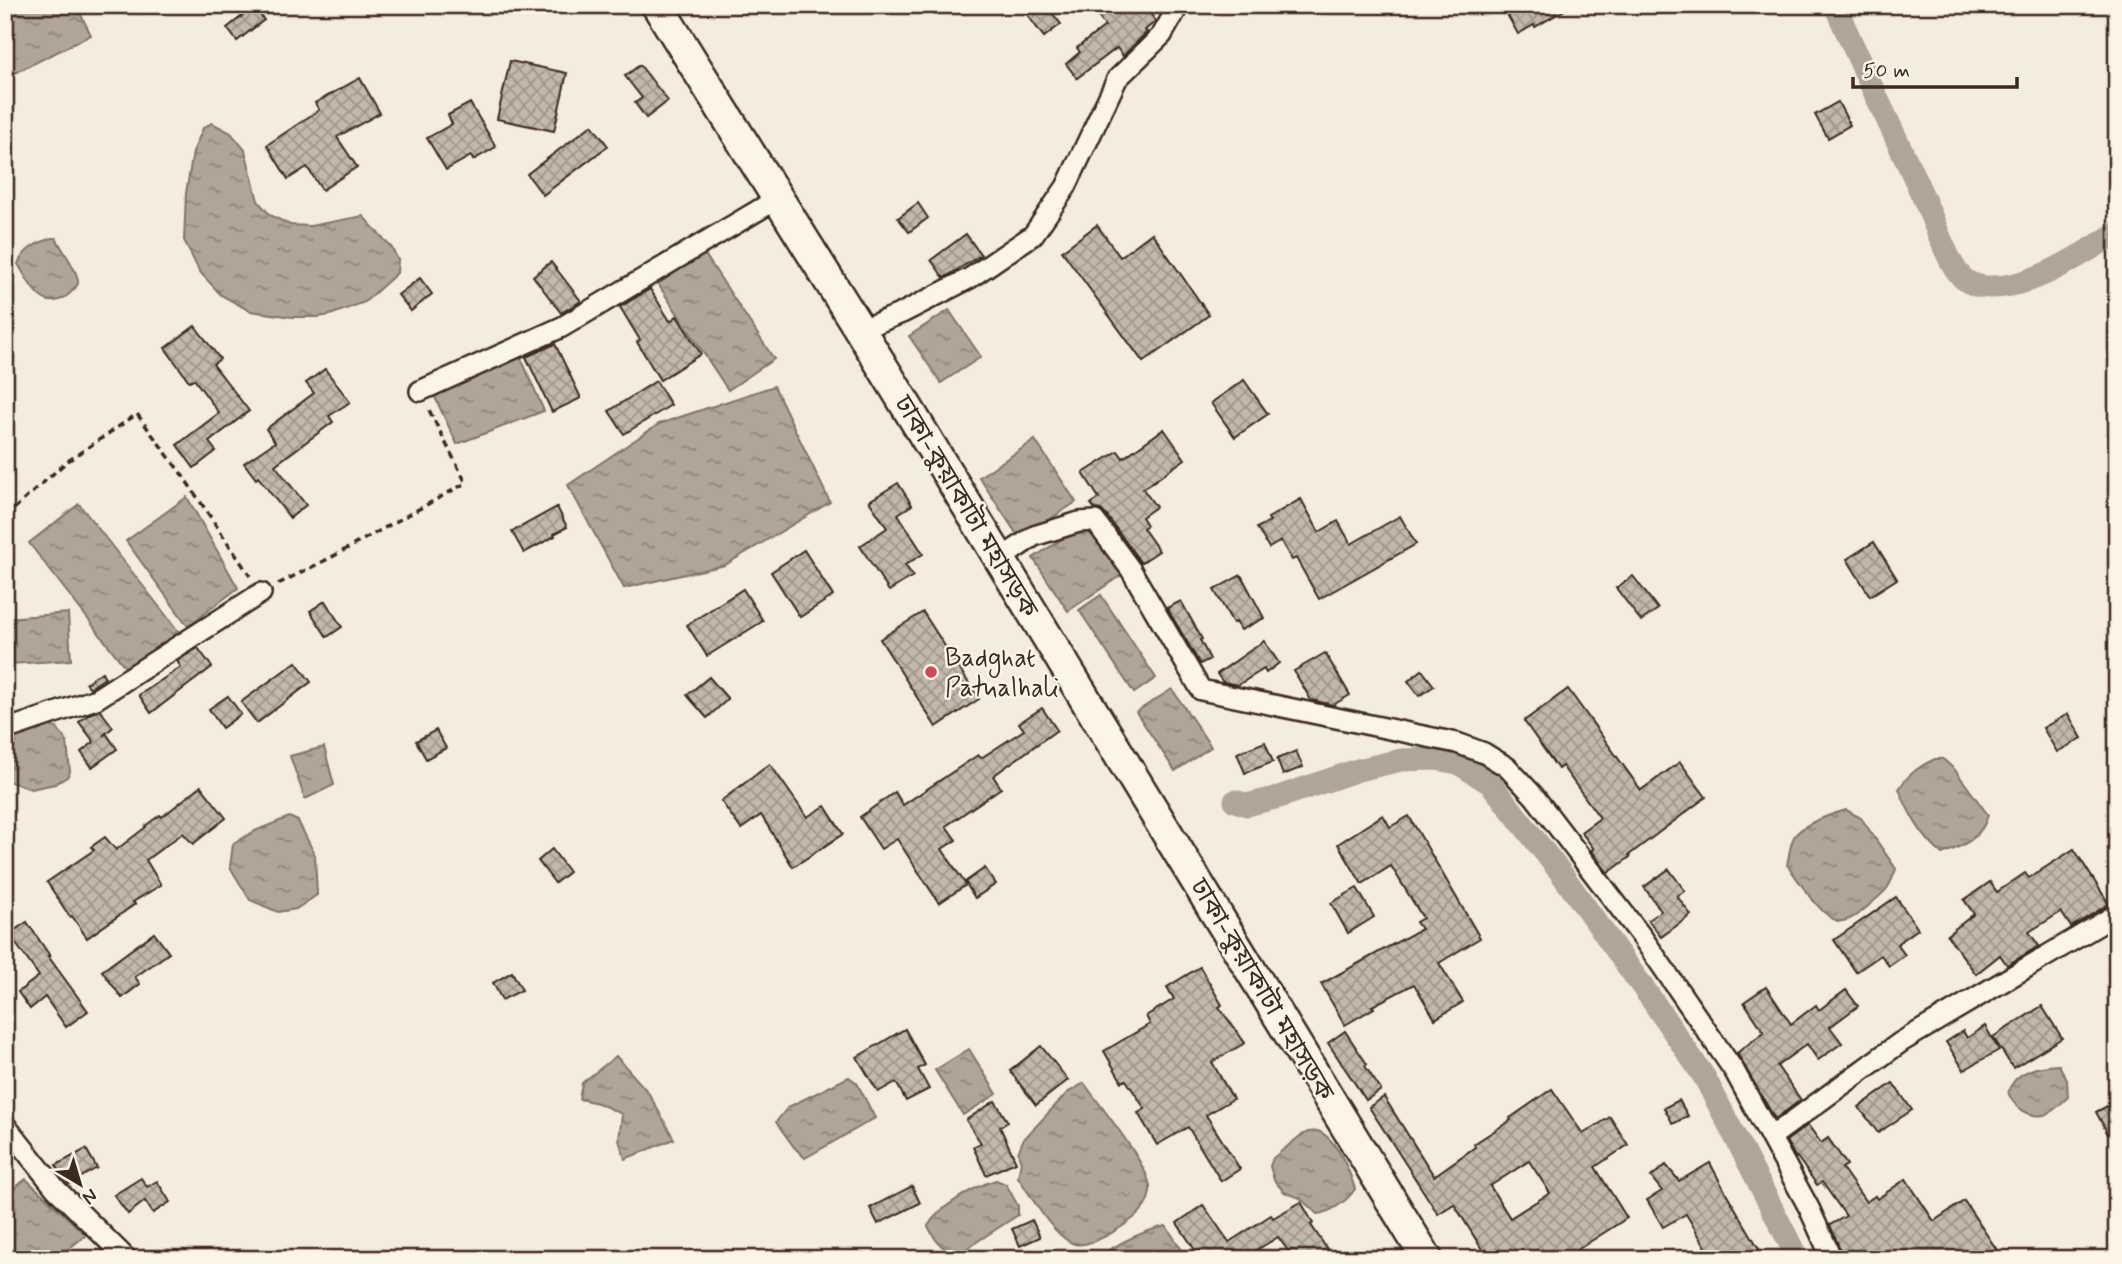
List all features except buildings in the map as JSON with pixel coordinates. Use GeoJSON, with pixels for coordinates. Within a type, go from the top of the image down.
{"type":"FeatureCollection","features":[{"type":"Feature","properties":{"kind":"main road","name":"ঢাকা-কুয়াকাটা মহাসড়ক"},"geometry":{"type":"LineString","coordinates":[[665,8],[777,199],[860,330],[1427,1259]]}},
{"type":"Feature","properties":{"kind":"street"},"geometry":{"type":"LineString","coordinates":[[860,330],[902,313],[970,278],[1033,235],[1066,187],[1117,79],[1162,35],[1179,5]]}},
{"type":"Feature","properties":{"kind":"street"},"geometry":{"type":"LineString","coordinates":[[420,391],[562,327],[777,199]]}},
{"type":"Feature","properties":{"kind":"street"},"geometry":{"type":"LineString","coordinates":[[999,560],[1034,536],[1079,522],[1095,521],[1131,569],[1201,690],[1457,743],[1483,753],[1507,768],[1534,796],[1642,937],[1735,1072],[1809,1208],[1832,1259]]}},
{"type":"Feature","properties":{"kind":"street"},"geometry":{"type":"LineString","coordinates":[[5,730],[96,699],[261,593]]}},
{"type":"Feature","properties":{"kind":"street"},"geometry":{"type":"LineString","coordinates":[[1770,1137],[1901,1042],[2117,914]]}},
{"type":"Feature","properties":{"kind":"street"},"geometry":{"type":"LineString","coordinates":[[5,1125],[57,1189],[127,1259]]}},
{"type":"Feature","properties":{"kind":"path"},"geometry":{"type":"LineString","coordinates":[[5,517],[65,463],[138,414],[261,593],[466,483],[420,391]]}},
{"type":"Feature","properties":{"kind":"water"},"geometry":{"type":"Polygon","coordinates":[[[5,5],[76,5],[91,35],[5,78],[5,5]]]}},
{"type":"Feature","properties":{"kind":"water"},"geometry":{"type":"Polygon","coordinates":[[[212,123],[231,133],[245,150],[258,201],[270,215],[290,225],[310,226],[363,216],[392,248],[398,260],[397,273],[365,302],[318,317],[293,317],[250,311],[221,295],[199,271],[184,240],[186,193],[193,152],[203,128],[212,123]]]}},
{"type":"Feature","properties":{"kind":"water"},"geometry":{"type":"Polygon","coordinates":[[[56,238],[69,260],[78,283],[68,295],[51,301],[38,294],[18,264],[32,247],[56,238]]]}},
{"type":"Feature","properties":{"kind":"water"},"geometry":{"type":"Polygon","coordinates":[[[704,253],[774,359],[728,390],[658,284],[704,253]]]}},
{"type":"Feature","properties":{"kind":"water"},"geometry":{"type":"Polygon","coordinates":[[[949,310],[981,357],[941,383],[909,336],[949,310]]]}},
{"type":"Feature","properties":{"kind":"water"},"geometry":{"type":"Polygon","coordinates":[[[521,358],[544,411],[457,444],[432,391],[521,358]]]}},
{"type":"Feature","properties":{"kind":"water"},"geometry":{"type":"Polygon","coordinates":[[[774,386],[830,502],[725,565],[624,588],[568,485],[659,424],[774,386]]]}},
{"type":"Feature","properties":{"kind":"water"},"geometry":{"type":"Polygon","coordinates":[[[1035,440],[1076,502],[1020,539],[979,477],[1035,440]]]}},
{"type":"Feature","properties":{"kind":"water"},"geometry":{"type":"Polygon","coordinates":[[[187,497],[238,588],[188,626],[126,541],[187,497]]]}},
{"type":"Feature","properties":{"kind":"water"},"geometry":{"type":"Polygon","coordinates":[[[79,504],[179,632],[129,672],[29,543],[79,504]]]}},
{"type":"Feature","properties":{"kind":"water"},"geometry":{"type":"Polygon","coordinates":[[[1088,522],[1123,574],[1068,611],[1033,558],[1088,522]]]}},
{"type":"Feature","properties":{"kind":"water"},"geometry":{"type":"Polygon","coordinates":[[[1101,595],[1156,678],[1134,693],[1079,610],[1101,595]]]}},
{"type":"Feature","properties":{"kind":"water"},"geometry":{"type":"Polygon","coordinates":[[[68,613],[71,660],[10,664],[7,618],[68,613]]]}},
{"type":"Feature","properties":{"kind":"water"},"geometry":{"type":"Polygon","coordinates":[[[1172,689],[1211,747],[1175,771],[1136,712],[1172,689]]]}},
{"type":"Feature","properties":{"kind":"water"},"geometry":{"type":"Polygon","coordinates":[[[43,724],[57,728],[67,742],[70,772],[67,777],[55,784],[31,789],[8,781],[5,779],[5,733],[43,724]]]}},
{"type":"Feature","properties":{"kind":"water"},"geometry":{"type":"Polygon","coordinates":[[[324,747],[334,785],[305,799],[290,756],[324,747]]]}},
{"type":"Feature","properties":{"kind":"water"},"geometry":{"type":"Polygon","coordinates":[[[1935,759],[1943,759],[1955,770],[1988,815],[1976,835],[1942,854],[1916,824],[1899,789],[1915,771],[1935,759]]]}},
{"type":"Feature","properties":{"kind":"water"},"geometry":{"type":"Polygon","coordinates":[[[1846,810],[1861,818],[1896,869],[1882,894],[1857,915],[1838,921],[1824,913],[1787,865],[1794,837],[1798,832],[1818,820],[1846,810]]]}},
{"type":"Feature","properties":{"kind":"water"},"geometry":{"type":"Polygon","coordinates":[[[289,817],[298,821],[315,855],[317,895],[296,909],[278,912],[250,900],[230,867],[233,844],[255,831],[289,817]]]}},
{"type":"Feature","properties":{"kind":"water"},"geometry":{"type":"Polygon","coordinates":[[[969,1049],[997,1094],[963,1115],[935,1070],[969,1049]]]}},
{"type":"Feature","properties":{"kind":"water"},"geometry":{"type":"Polygon","coordinates":[[[616,1056],[648,1092],[674,1139],[625,1159],[619,1140],[622,1114],[598,1103],[579,1099],[582,1083],[616,1056]]]}},
{"type":"Feature","properties":{"kind":"water"},"geometry":{"type":"Polygon","coordinates":[[[2059,1065],[2067,1080],[2068,1097],[2054,1110],[2044,1115],[2032,1115],[2013,1102],[2008,1092],[2022,1074],[2036,1068],[2059,1065]]]}},
{"type":"Feature","properties":{"kind":"water"},"geometry":{"type":"Polygon","coordinates":[[[849,1077],[857,1083],[875,1118],[805,1158],[776,1122],[788,1107],[849,1077]]]}},
{"type":"Feature","properties":{"kind":"water"},"geometry":{"type":"Polygon","coordinates":[[[1084,1083],[1140,1162],[1150,1188],[1145,1206],[1132,1219],[1100,1239],[1079,1244],[1064,1238],[1035,1204],[1018,1177],[1021,1162],[1018,1153],[1023,1140],[1067,1093],[1084,1083]]]}},
{"type":"Feature","properties":{"kind":"water"},"geometry":{"type":"Polygon","coordinates":[[[1318,1131],[1336,1148],[1346,1164],[1355,1189],[1339,1205],[1317,1214],[1300,1198],[1284,1192],[1274,1180],[1270,1166],[1273,1158],[1300,1136],[1318,1131]]]}},
{"type":"Feature","properties":{"kind":"water"},"geometry":{"type":"Polygon","coordinates":[[[26,1179],[86,1235],[56,1259],[7,1259],[5,1256],[5,1195],[26,1179]]]}},
{"type":"Feature","properties":{"kind":"water"},"geometry":{"type":"Polygon","coordinates":[[[996,1180],[1006,1184],[1018,1206],[1018,1215],[958,1254],[943,1248],[928,1226],[933,1219],[958,1198],[996,1180]]]}},
{"type":"Feature","properties":{"kind":"water"},"geometry":{"type":"Polygon","coordinates":[[[1166,1226],[1188,1259],[1096,1259],[1129,1239],[1166,1226]]]}},
{"type":"Feature","properties":{"kind":"waterway"},"geometry":{"type":"LineString","coordinates":[[1835,5],[1946,251],[1965,280],[1980,286],[1997,287],[2033,279],[2069,262],[2117,233]]}},
{"type":"Feature","properties":{"kind":"waterway"},"geometry":{"type":"LineString","coordinates":[[1235,801],[1247,805],[1358,770],[1401,760],[1436,759],[1458,763],[1491,784],[1561,873],[1705,1078],[1798,1259]]}},
{"type":"Feature","properties":{"kind":"place","name":"Badghat Patualhali"},"geometry":{"type":"Point","coordinates":[931,672]}}]}
